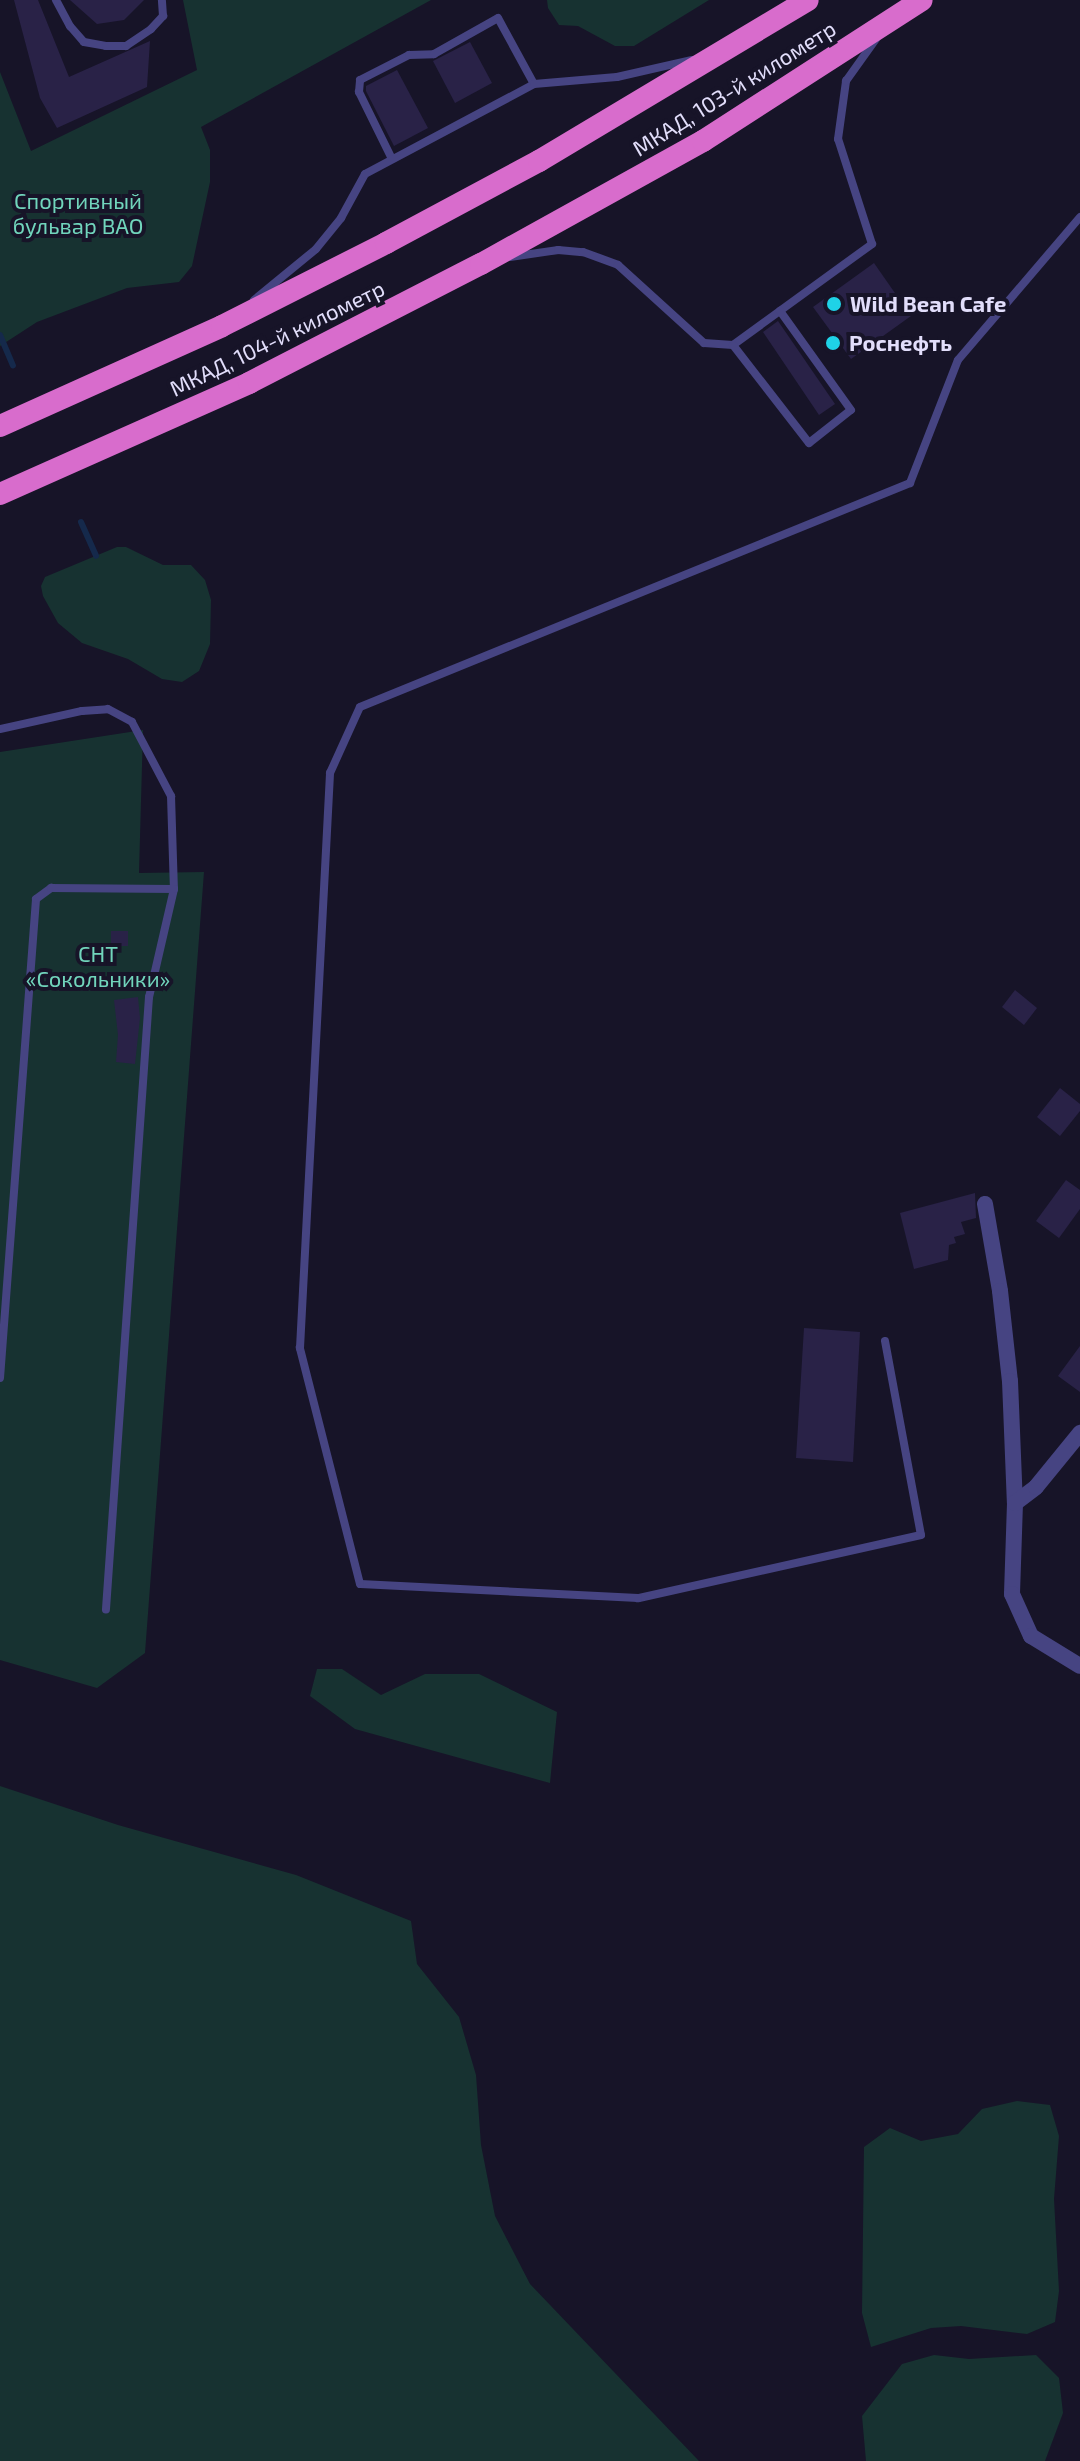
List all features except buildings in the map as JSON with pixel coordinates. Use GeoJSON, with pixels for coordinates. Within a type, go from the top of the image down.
{"type":"FeatureCollection","features":[{"type":"Feature","properties":{"kind":"highway","name":"МКАД, 103-й километр"},"geometry":{"type":"LineString","coordinates":[[539,161],[731,49],[808,0]]}},
{"type":"Feature","properties":{"kind":"highway","name":"МКАД, 103-й километр"},"geometry":{"type":"LineString","coordinates":[[570,216],[703,141],[922,0]]}},
{"type":"Feature","properties":{"kind":"highway","name":"МКАД, 104-й километр"},"geometry":{"type":"LineString","coordinates":[[0,426],[222,326],[539,161]]}},
{"type":"Feature","properties":{"kind":"highway","name":"МКАД, 104-й километр"},"geometry":{"type":"LineString","coordinates":[[0,494],[249,383],[570,216]]}},
{"type":"Feature","properties":{"kind":"street"},"geometry":{"type":"LineString","coordinates":[[985,1204],[1000,1291],[1010,1381],[1015,1503],[1012,1594],[1019,1617],[1031,1636],[1080,1666]]}},
{"type":"Feature","properties":{"kind":"street"},"geometry":{"type":"LineString","coordinates":[[1015,1503],[1036,1487],[1080,1433]]}},
{"type":"Feature","properties":{"kind":"lane"},"geometry":{"type":"LineString","coordinates":[[56,0],[70,26],[84,42],[106,46],[126,46],[151,29],[163,16],[162,0]]}},
{"type":"Feature","properties":{"kind":"lane"},"geometry":{"type":"LineString","coordinates":[[392,159],[359,92],[360,80],[409,55],[434,54],[498,18],[534,84]]}},
{"type":"Feature","properties":{"kind":"lane"},"geometry":{"type":"LineString","coordinates":[[481,264],[530,253],[583,252],[618,265],[704,343],[733,345],[872,244],[838,139],[839,110],[846,81],[861,57],[895,18]]}},
{"type":"Feature","properties":{"kind":"lane"},"geometry":{"type":"LineString","coordinates":[[222,326],[316,249],[341,218],[365,174],[392,159],[534,84],[617,77],[731,49]]}},
{"type":"Feature","properties":{"kind":"lane"},"geometry":{"type":"LineString","coordinates":[[885,1341],[921,1535],[638,1598],[360,1584],[300,1348],[330,773],[360,707],[910,483],[958,360],[1080,217]]}},
{"type":"Feature","properties":{"kind":"lane"},"geometry":{"type":"LineString","coordinates":[[733,345],[809,443],[851,410],[780,311]]}},
{"type":"Feature","properties":{"kind":"lane"},"geometry":{"type":"LineString","coordinates":[[0,729],[82,711],[108,709],[132,722],[171,796],[174,889],[149,997],[106,1609]]}},
{"type":"Feature","properties":{"kind":"lane"},"geometry":{"type":"LineString","coordinates":[[0,1378],[36,899],[51,888],[174,889]]}},
{"type":"Feature","properties":{"kind":"green space","name":"Спортивный бульвар ВАО"},"geometry":{"type":"Polygon","coordinates":[[[183,0],[431,0],[201,127],[210,150],[210,182],[192,266],[179,282],[127,288],[37,322],[0,346],[0,72],[31,151],[197,70],[183,0]]]}},
{"type":"Feature","properties":{"kind":"green space"},"geometry":{"type":"Polygon","coordinates":[[[547,0],[709,0],[634,46],[615,46],[578,26],[559,25],[548,8],[547,0]]]}},
{"type":"Feature","properties":{"kind":"green space"},"geometry":{"type":"Polygon","coordinates":[[[117,547],[126,547],[163,565],[191,565],[205,580],[211,600],[210,644],[199,671],[182,682],[162,679],[128,659],[82,643],[58,623],[43,596],[41,586],[45,577],[117,547]]]}},
{"type":"Feature","properties":{"kind":"green space","name":"СНТ «Сокольники»"},"geometry":{"type":"Polygon","coordinates":[[[143,730],[139,873],[204,872],[145,1653],[97,1688],[0,1660],[0,752],[143,730]]]}},
{"type":"Feature","properties":{"kind":"green space"},"geometry":{"type":"Polygon","coordinates":[[[317,1669],[342,1669],[381,1695],[425,1674],[479,1674],[557,1712],[550,1783],[355,1729],[310,1696],[317,1669]]]}},
{"type":"Feature","properties":{"kind":"green space"},"geometry":{"type":"Polygon","coordinates":[[[0,1786],[118,1825],[296,1875],[411,1921],[417,1964],[459,2017],[476,2075],[481,2145],[495,2216],[530,2284],[699,2461],[0,2461],[0,1786]]]}},
{"type":"Feature","properties":{"kind":"green space"},"geometry":{"type":"Polygon","coordinates":[[[1017,2101],[1050,2105],[1059,2136],[1054,2199],[1059,2291],[1055,2322],[1027,2334],[961,2326],[931,2328],[871,2347],[862,2313],[864,2147],[890,2128],[921,2141],[958,2134],[982,2109],[1017,2101]]]}},
{"type":"Feature","properties":{"kind":"green space"},"geometry":{"type":"Polygon","coordinates":[[[934,2355],[969,2359],[1036,2355],[1059,2378],[1063,2413],[1045,2461],[866,2461],[862,2416],[902,2364],[934,2355]]]}},
{"type":"Feature","properties":{"kind":"waterway"},"geometry":{"type":"LineString","coordinates":[[0,335],[13,365]]}},
{"type":"Feature","properties":{"kind":"waterway"},"geometry":{"type":"LineString","coordinates":[[81,522],[96,556]]}},
{"type":"Feature","properties":{"kind":"place","name":"Wild Bean Cafe"},"geometry":{"type":"Point","coordinates":[834,304]}},
{"type":"Feature","properties":{"kind":"place","name":"Роснефть"},"geometry":{"type":"Point","coordinates":[833,343]}}]}
